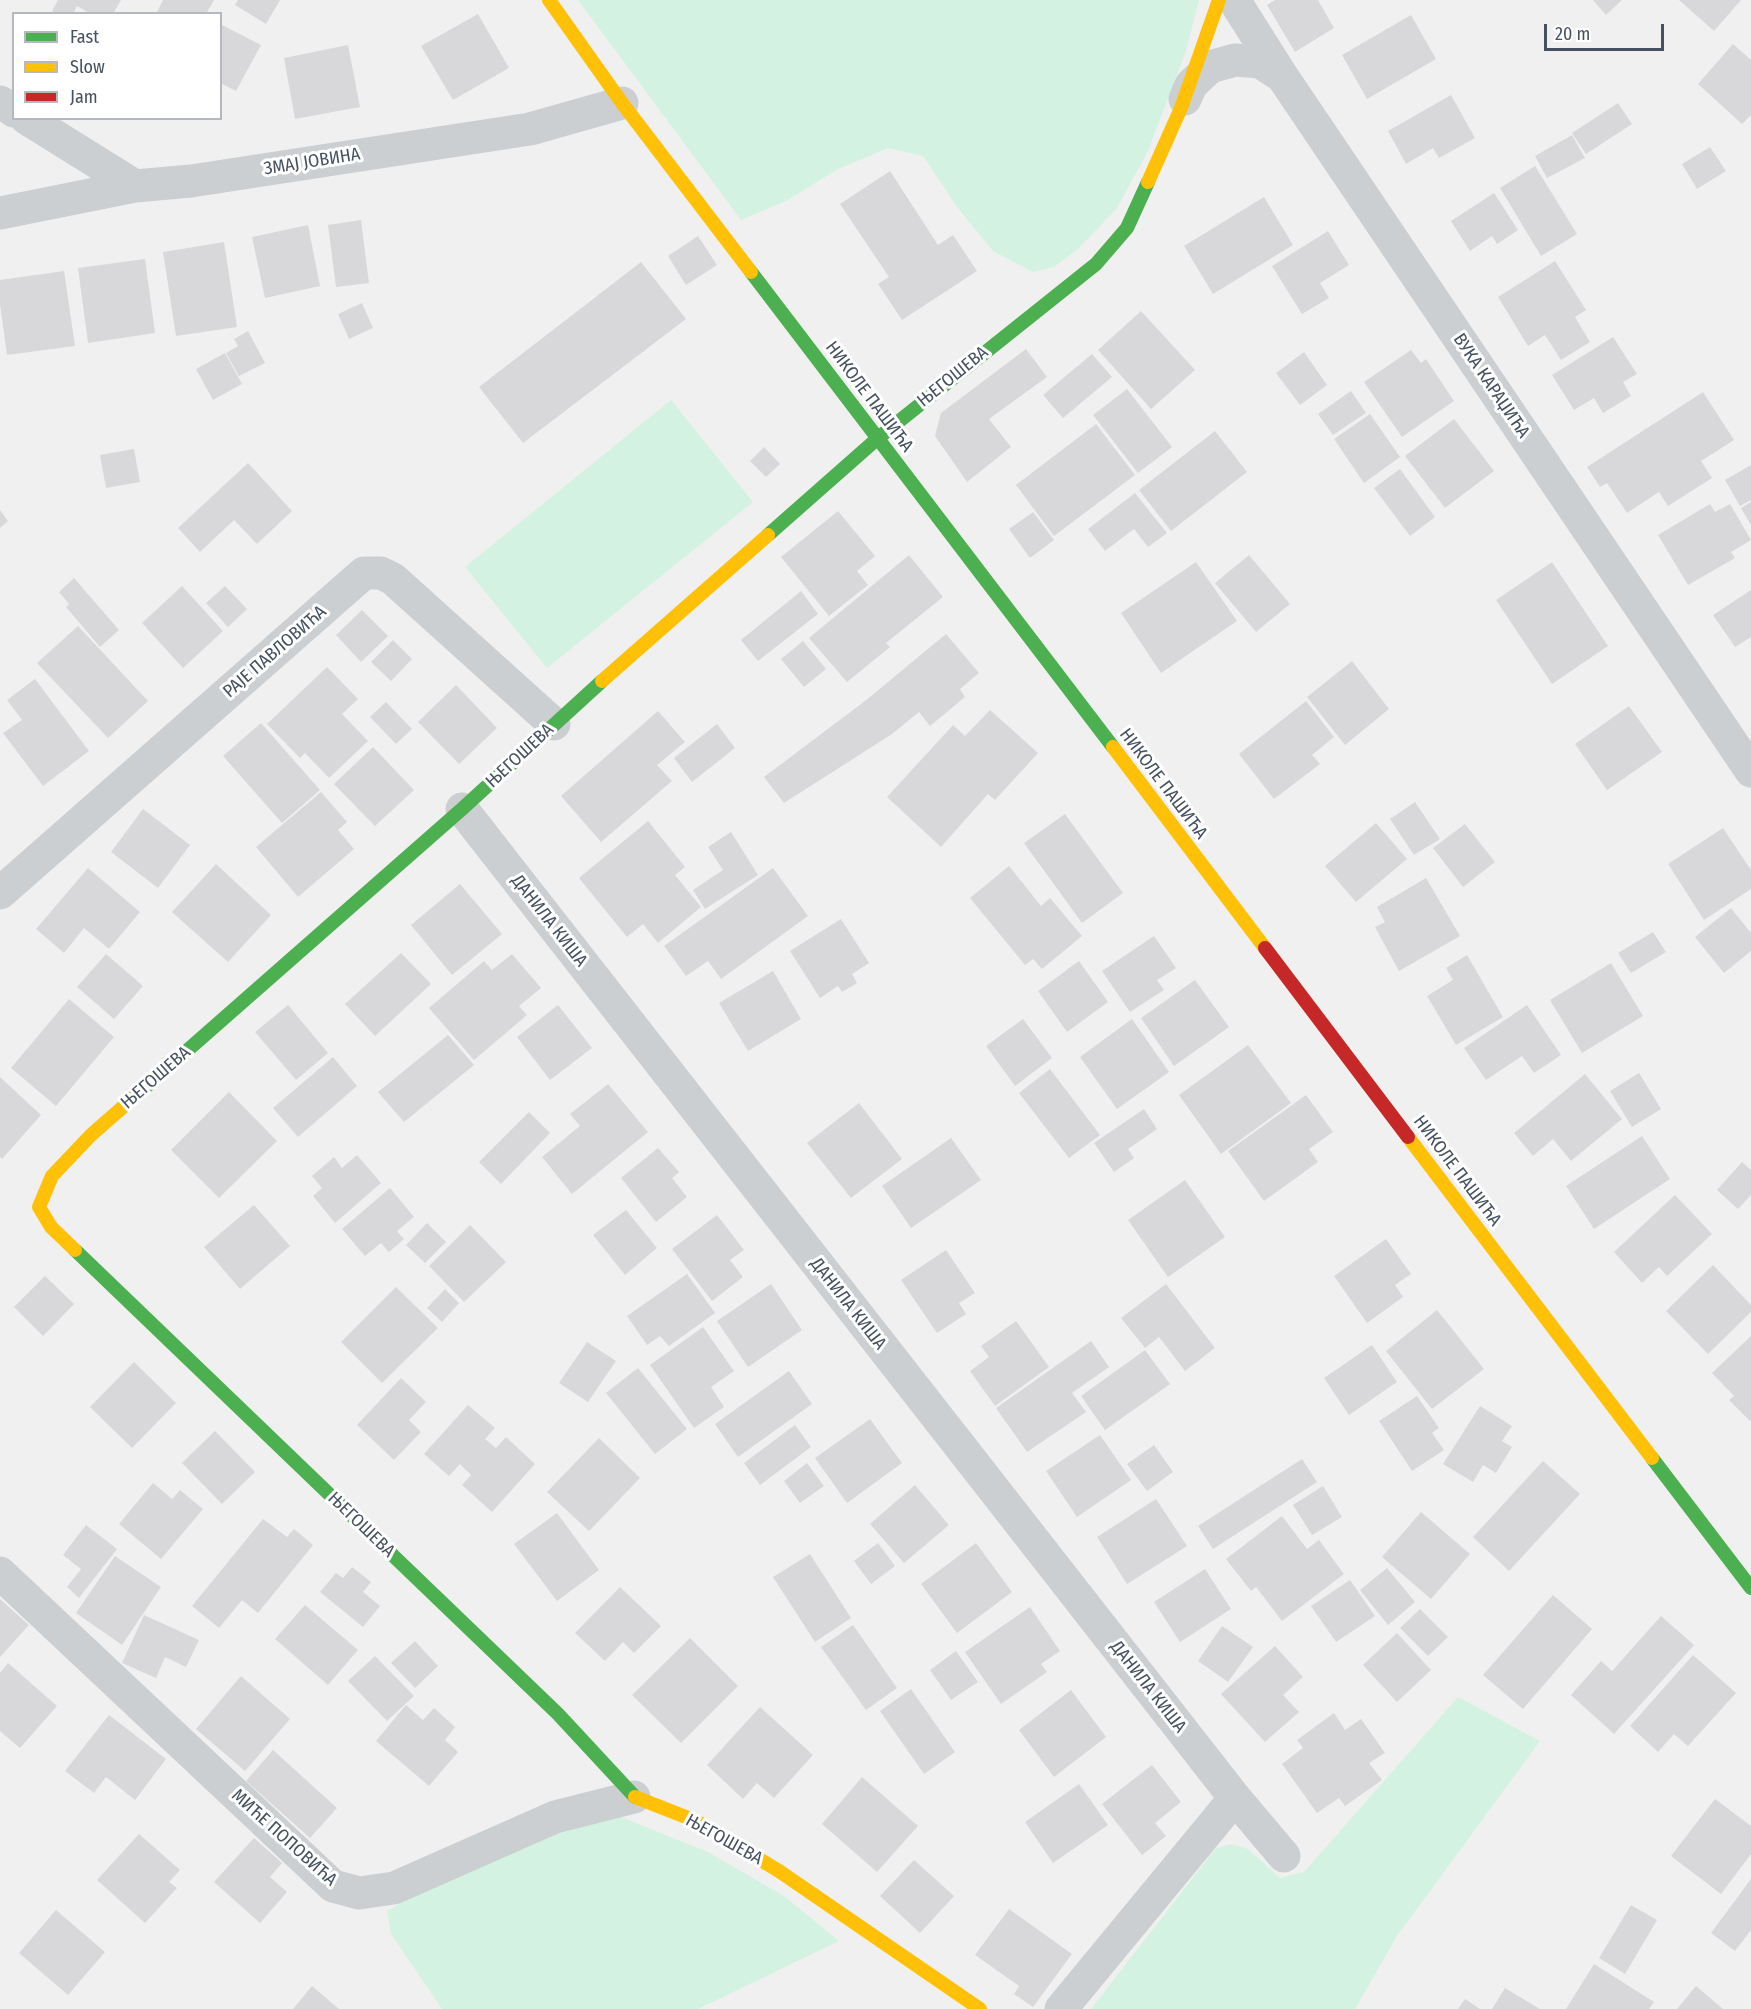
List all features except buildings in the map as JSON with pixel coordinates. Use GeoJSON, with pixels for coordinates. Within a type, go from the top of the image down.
{"type":"FeatureCollection","features":[{"type":"Feature","properties":{"kind":"street","name":"НИКОЛЕ ПАШИЋА"},"geometry":{"type":"LineString","coordinates":[[549,0],[622,103],[1751,1588]]}},
{"type":"Feature","properties":{"kind":"street","name":"ЊЕГОШЕВА"},"geometry":{"type":"LineString","coordinates":[[1181,108],[1219,0]]}},
{"type":"Feature","properties":{"kind":"street","name":"ВУКА КАРАЏИЋА"},"geometry":{"type":"LineString","coordinates":[[1234,0],[1282,76],[1751,771]]}},
{"type":"Feature","properties":{"kind":"street","name":"ЊЕГОШЕВА"},"geometry":{"type":"LineString","coordinates":[[980,2009],[779,1871],[696,1821],[634,1797],[558,1714],[51,1227],[39,1207],[52,1176],[91,1135],[462,809],[554,724],[878,438],[1096,264],[1127,228],[1191,85],[1210,67],[1235,60],[1260,62],[1282,76]]}},
{"type":"Feature","properties":{"kind":"street","name":"ЗМАЈ ЈОВИНА"},"geometry":{"type":"LineString","coordinates":[[0,213],[135,186],[191,181],[530,129],[622,103]]}},
{"type":"Feature","properties":{"kind":"street"},"geometry":{"type":"LineString","coordinates":[[29,120],[135,186]]}},
{"type":"Feature","properties":{"kind":"street","name":"РАЈЕ ПАВЛОВИЋА"},"geometry":{"type":"LineString","coordinates":[[0,893],[364,573],[381,573],[393,579],[554,724]]}},
{"type":"Feature","properties":{"kind":"street","name":"ДАНИЛА КИША"},"geometry":{"type":"LineString","coordinates":[[462,809],[1235,1798],[1284,1856]]}},
{"type":"Feature","properties":{"kind":"street","name":"МИЋЕ ПОПОВИЋА"},"geometry":{"type":"LineString","coordinates":[[0,1573],[333,1886],[359,1893],[394,1888],[555,1817],[634,1797]]}},
{"type":"Feature","properties":{"kind":"street"},"geometry":{"type":"LineString","coordinates":[[1061,2009],[1235,1798]]}},
{"type":"Feature","properties":{"kind":"green space"},"geometry":{"type":"Polygon","coordinates":[[[578,0],[1199,0],[1186,51],[1148,151],[1117,208],[1079,248],[1054,267],[1033,272],[993,251],[957,207],[923,156],[888,148],[838,169],[786,201],[741,220],[578,0]]]}},
{"type":"Feature","properties":{"kind":"green space"},"geometry":{"type":"Polygon","coordinates":[[[671,400],[753,502],[547,668],[465,567],[671,400]]]}},
{"type":"Feature","properties":{"kind":"green space"},"geometry":{"type":"Polygon","coordinates":[[[1458,1697],[1540,1741],[1397,1936],[1355,2009],[1091,2009],[1216,1848],[1232,1844],[1248,1849],[1280,1878],[1304,1872],[1458,1697]]]}},
{"type":"Feature","properties":{"kind":"green space"},"geometry":{"type":"Polygon","coordinates":[[[616,1815],[708,1852],[784,1896],[839,1941],[698,2009],[442,2009],[391,1934],[387,1911],[440,1880],[571,1827],[616,1815]]]}},
{"type":"Feature","properties":{"kind":"traffic: fast"},"geometry":{"type":"LineString","coordinates":[[768,535],[878,438],[1096,264],[1127,228],[1148,182]]}},
{"type":"Feature","properties":{"kind":"traffic: fast"},"geometry":{"type":"LineString","coordinates":[[751,272],[1113,747]]}},
{"type":"Feature","properties":{"kind":"traffic: fast"},"geometry":{"type":"LineString","coordinates":[[132,1099],[462,809],[602,681]]}},
{"type":"Feature","properties":{"kind":"traffic: fast"},"geometry":{"type":"LineString","coordinates":[[75,1250],[558,1714],[635,1797]]}},
{"type":"Feature","properties":{"kind":"traffic: fast"},"geometry":{"type":"LineString","coordinates":[[1652,1458],[1751,1588]]}},
{"type":"Feature","properties":{"kind":"traffic: slow"},"geometry":{"type":"LineString","coordinates":[[549,0],[622,103],[751,272]]}},
{"type":"Feature","properties":{"kind":"traffic: slow"},"geometry":{"type":"LineString","coordinates":[[1148,182],[1181,108],[1219,0]]}},
{"type":"Feature","properties":{"kind":"traffic: slow"},"geometry":{"type":"LineString","coordinates":[[602,681],[768,535]]}},
{"type":"Feature","properties":{"kind":"traffic: slow"},"geometry":{"type":"LineString","coordinates":[[1113,747],[1265,948]]}},
{"type":"Feature","properties":{"kind":"traffic: slow"},"geometry":{"type":"LineString","coordinates":[[75,1250],[51,1227],[39,1207],[52,1176],[91,1135],[132,1099]]}},
{"type":"Feature","properties":{"kind":"traffic: slow"},"geometry":{"type":"LineString","coordinates":[[1408,1137],[1652,1458]]}},
{"type":"Feature","properties":{"kind":"traffic: slow"},"geometry":{"type":"LineString","coordinates":[[635,1797],[696,1821],[779,1871],[980,2009]]}},
{"type":"Feature","properties":{"kind":"traffic: jam"},"geometry":{"type":"LineString","coordinates":[[1265,948],[1408,1137]]}}]}
